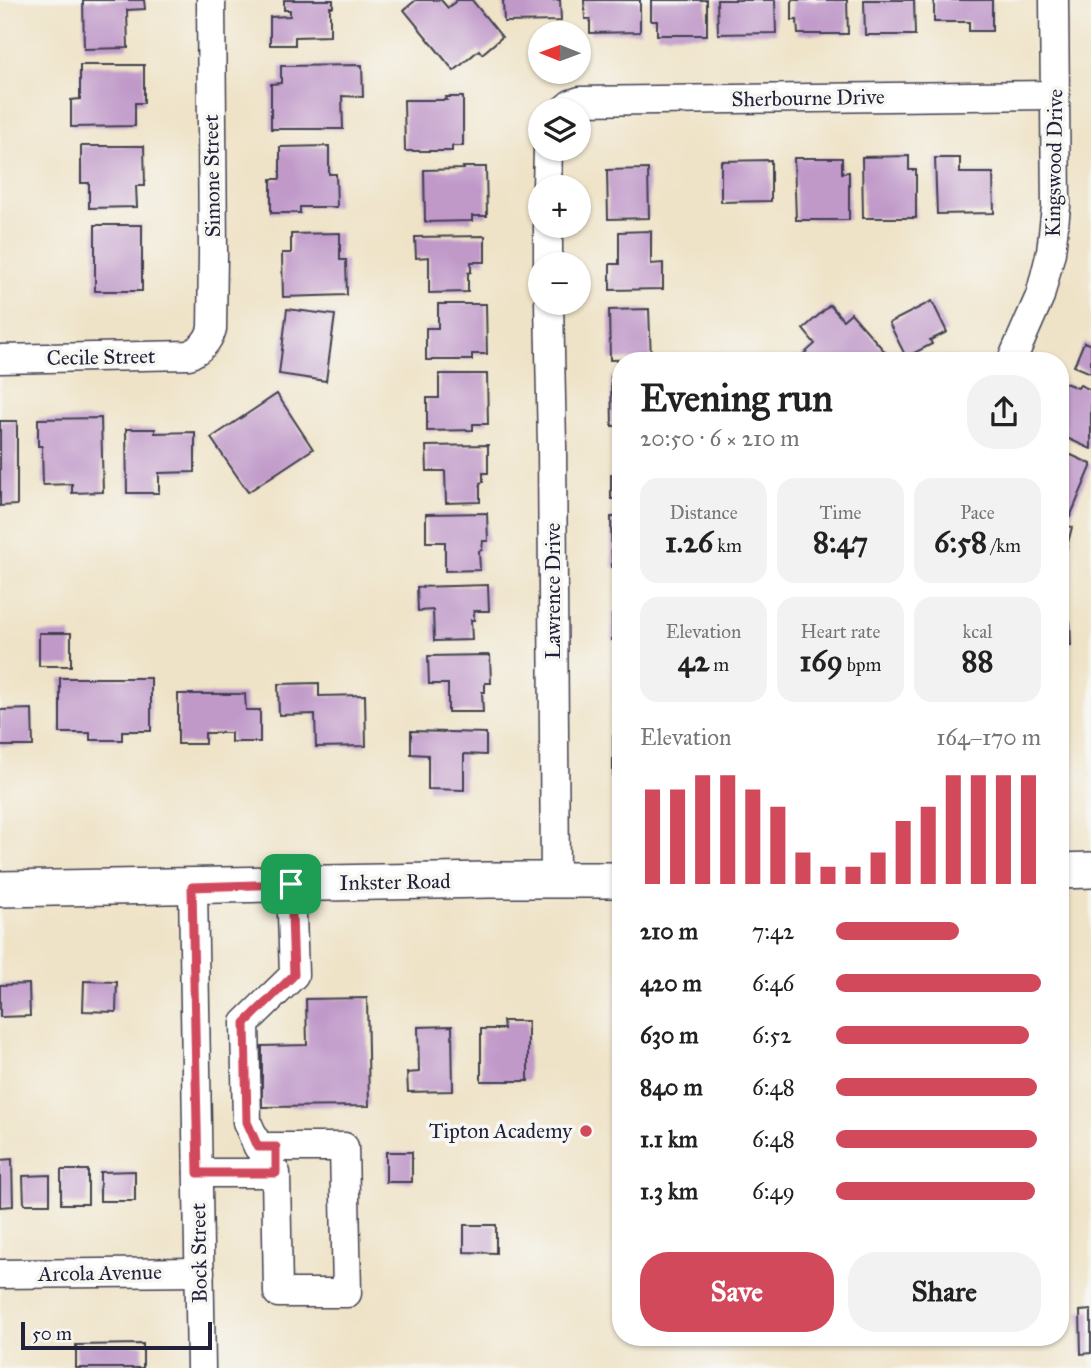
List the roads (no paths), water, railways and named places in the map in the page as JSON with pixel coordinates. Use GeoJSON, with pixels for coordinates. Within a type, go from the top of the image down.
{"type":"FeatureCollection","features":[{"type":"Feature","properties":{"kind":"main road"},"geometry":{"type":"LineString","coordinates":[[1069,871],[1091,870]]}},
{"type":"Feature","properties":{"kind":"main road","name":"Inkster Road"},"geometry":{"type":"LineString","coordinates":[[0,889],[612,880]]}},
{"type":"Feature","properties":{"kind":"street","name":"Simone Street"},"geometry":{"type":"LineString","coordinates":[[201,349],[212,329],[211,0]]}},
{"type":"Feature","properties":{"kind":"street","name":"Kingswood Drive"},"geometry":{"type":"LineString","coordinates":[[1016,352],[1040,296],[1051,252],[1056,207],[1055,0]]}},
{"type":"Feature","properties":{"kind":"street","name":"Sherbourne Drive"},"geometry":{"type":"LineString","coordinates":[[591,101],[1055,95]]}},
{"type":"Feature","properties":{"kind":"street","name":"Lawrence Drive"},"geometry":{"type":"LineString","coordinates":[[549,315],[555,880]]}},
{"type":"Feature","properties":{"kind":"street","name":"Cecile Street"},"geometry":{"type":"LineString","coordinates":[[0,359],[189,355],[201,349]]}},
{"type":"Feature","properties":{"kind":"street"},"geometry":{"type":"LineString","coordinates":[[276,1160],[258,1147],[247,1122],[245,1023],[294,975],[291,884]]}},
{"type":"Feature","properties":{"kind":"street","name":"Bock Street"},"geometry":{"type":"LineString","coordinates":[[192,887],[201,1368]]}},
{"type":"Feature","properties":{"kind":"street"},"geometry":{"type":"LineString","coordinates":[[198,1173],[344,1147],[346,1293],[278,1293],[276,1160]]}},
{"type":"Feature","properties":{"kind":"street","name":"Arcola Avenue"},"geometry":{"type":"LineString","coordinates":[[0,1274],[200,1272]]}},
{"type":"Feature","properties":{"kind":"place","name":"Tipton Academy"},"geometry":{"type":"Point","coordinates":[586,1131]}}]}
